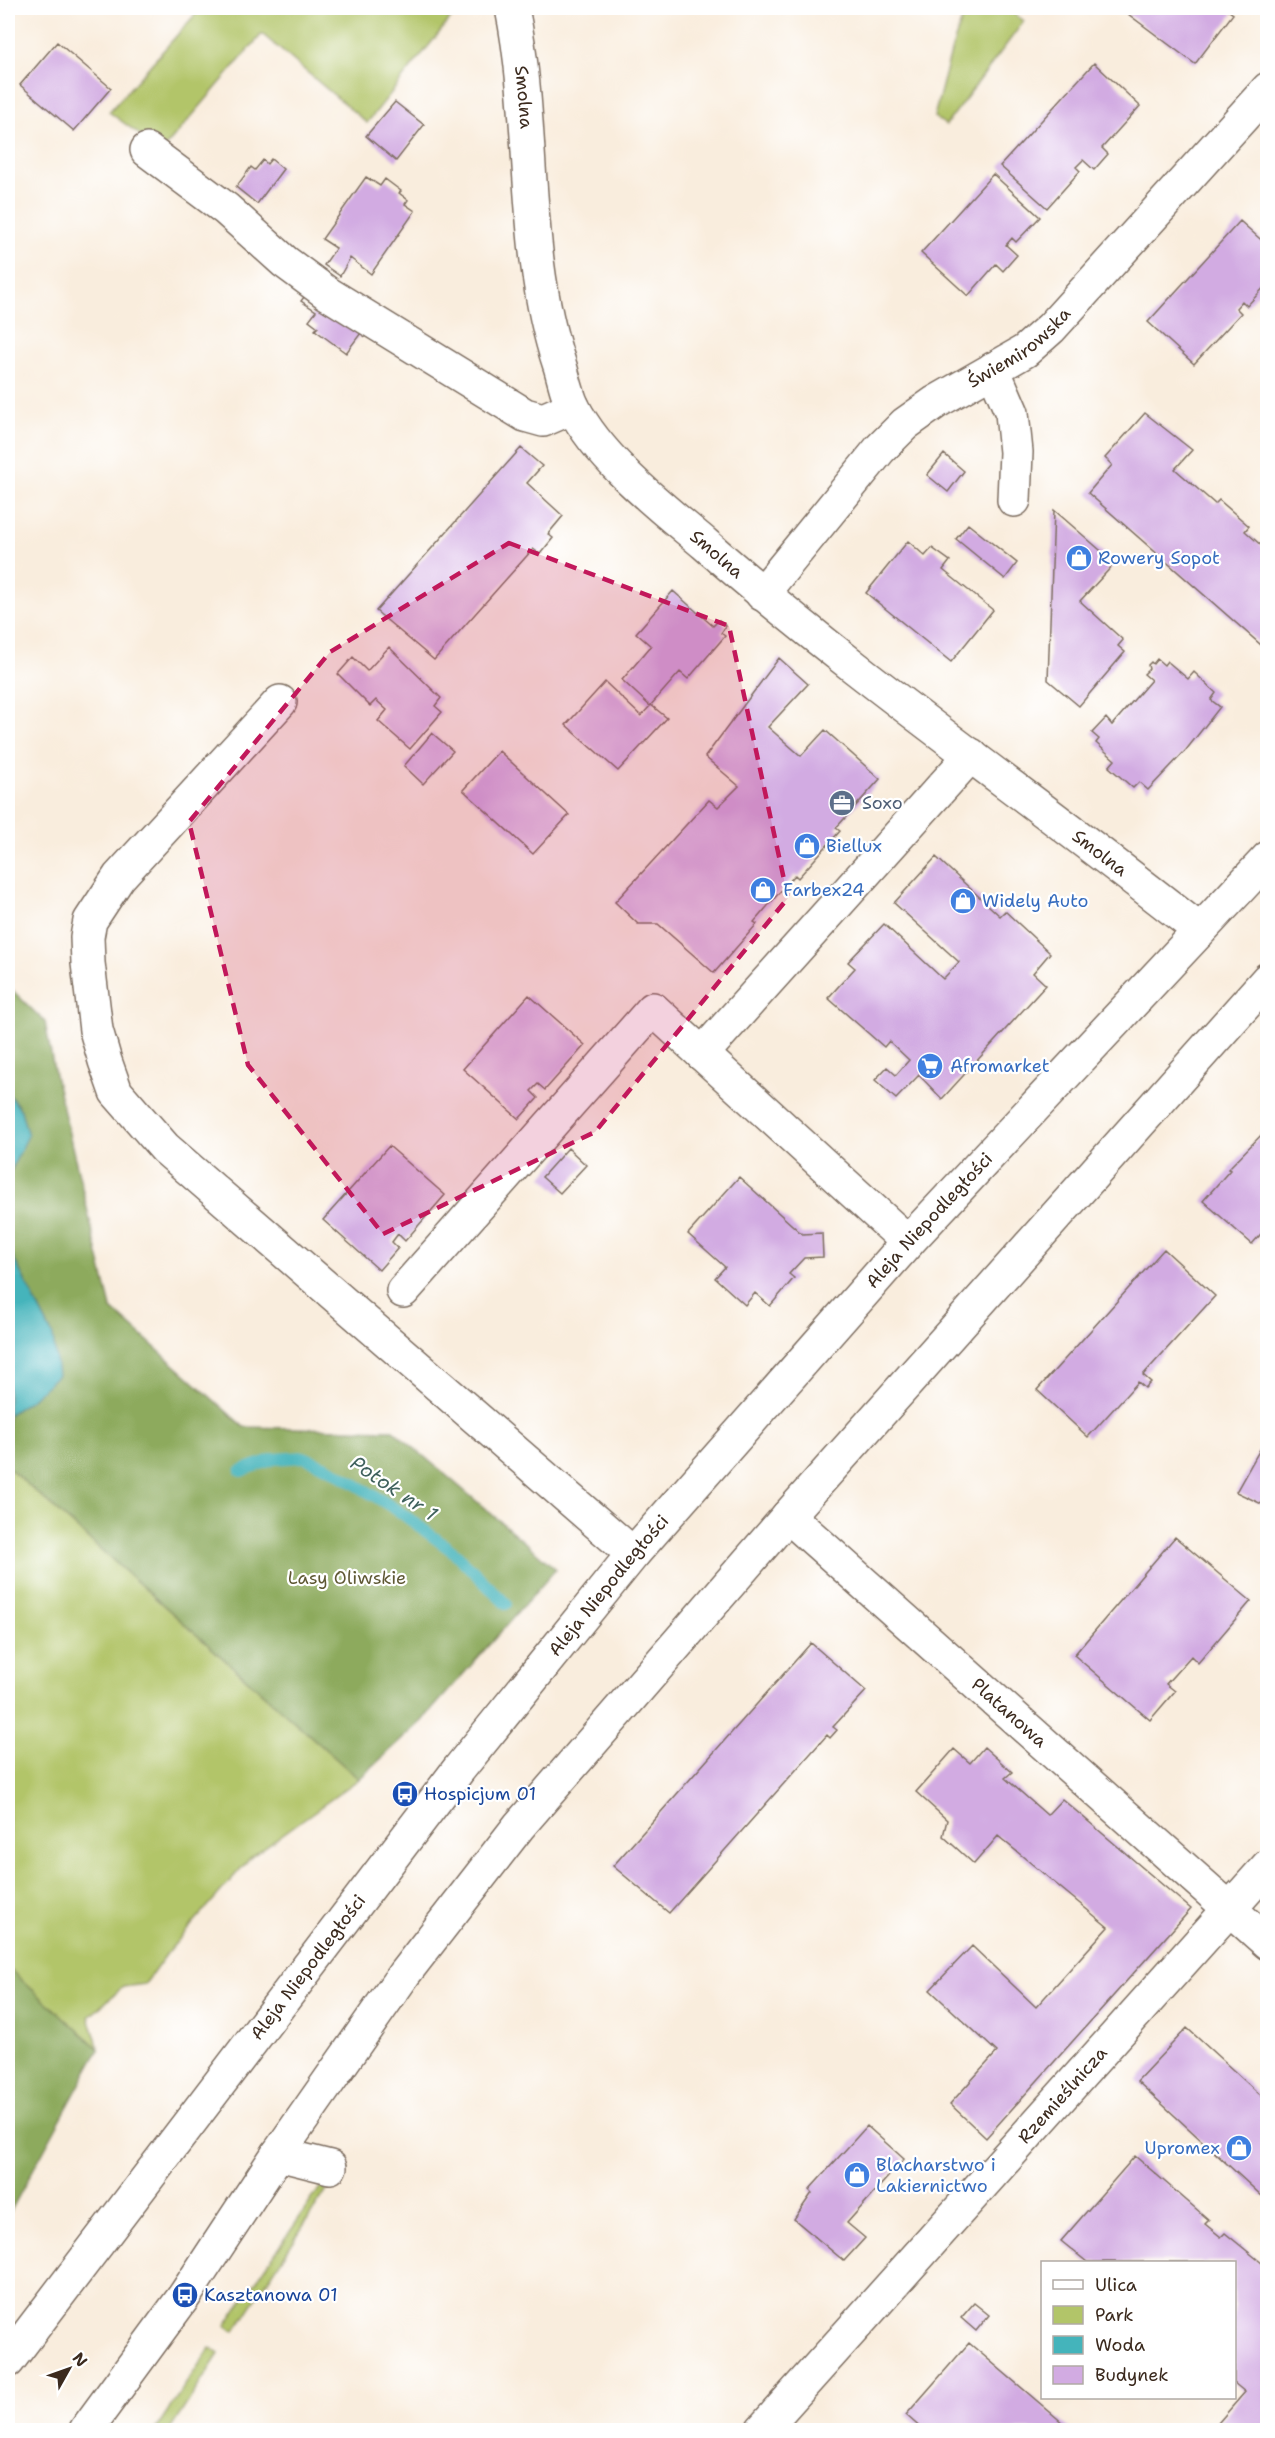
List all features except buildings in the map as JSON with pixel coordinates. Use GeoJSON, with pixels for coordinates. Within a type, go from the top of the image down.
{"type":"FeatureCollection","features":[{"type":"Feature","properties":{"kind":"main road","name":"Smolna"},"geometry":{"type":"LineString","coordinates":[[512,8],[527,113],[532,227],[545,323],[573,407],[601,448],[654,500],[762,594],[1199,930]]}},
{"type":"Feature","properties":{"kind":"main road","name":"Świemirowska"},"geometry":{"type":"LineString","coordinates":[[762,594],[880,449],[905,424],[936,402],[1025,351],[1051,328],[1268,89]]}},
{"type":"Feature","properties":{"kind":"main road"},"geometry":{"type":"LineString","coordinates":[[147,150],[226,209],[285,262],[327,293],[525,416],[543,420],[573,407]]}},
{"type":"Feature","properties":{"kind":"main road"},"geometry":{"type":"LineString","coordinates":[[993,369],[1012,413],[1016,452],[1014,500]]}},
{"type":"Feature","properties":{"kind":"main road"},"geometry":{"type":"LineString","coordinates":[[280,702],[119,877],[90,921],[87,937],[88,963],[96,1030],[116,1092],[165,1148],[633,1554]]}},
{"type":"Feature","properties":{"kind":"main road"},"geometry":{"type":"LineString","coordinates":[[702,1054],[971,755]]}},
{"type":"Feature","properties":{"kind":"main road","name":"Aleja Niepodległości"},"geometry":{"type":"LineString","coordinates":[[8,2361],[459,1769],[633,1554],[908,1242],[1268,858]]}},
{"type":"Feature","properties":{"kind":"main road"},"geometry":{"type":"LineString","coordinates":[[86,2430],[185,2295],[278,2154],[404,1974],[519,1826],[788,1516],[1268,979]]}},
{"type":"Feature","properties":{"kind":"main road"},"geometry":{"type":"LineString","coordinates":[[403,1291],[653,1009],[908,1242]]}},
{"type":"Feature","properties":{"kind":"main road","name":"Platanowa"},"geometry":{"type":"LineString","coordinates":[[788,1516],[1268,1942]]}},
{"type":"Feature","properties":{"kind":"main road","name":"Rzemieślnicza"},"geometry":{"type":"LineString","coordinates":[[762,2430],[1268,1866]]}},
{"type":"Feature","properties":{"kind":"main road"},"geometry":{"type":"LineString","coordinates":[[278,2154],[330,2167]]}},
{"type":"Feature","properties":{"kind":"highlighted area"},"geometry":{"type":"Polygon","coordinates":[[[509,543],[729,626],[788,898],[595,1132],[383,1234],[248,1065],[189,822],[330,652],[509,543]]]}},
{"type":"Feature","properties":{"kind":"green space"},"geometry":{"type":"Polygon","coordinates":[[[201,8],[459,8],[367,123],[262,34],[162,151],[109,112],[201,8]]]}},
{"type":"Feature","properties":{"kind":"green space"},"geometry":{"type":"Polygon","coordinates":[[[966,8],[1006,8],[1024,21],[946,125],[934,117],[952,48],[966,8]]]}},
{"type":"Feature","properties":{"kind":"green space","name":"Lasy Oliwskie"},"geometry":{"type":"Polygon","coordinates":[[[8,986],[45,1022],[55,1075],[111,1308],[244,1427],[393,1430],[556,1569],[422,1721],[359,1779],[8,1467],[8,1415],[33,1398],[53,1336],[8,1247],[8,1176],[14,1166],[21,1110],[8,1093],[8,986]]]}},
{"type":"Feature","properties":{"kind":"green space"},"geometry":{"type":"Polygon","coordinates":[[[8,1467],[359,1779],[251,1857],[168,1952],[145,1984],[123,1987],[89,2017],[99,2049],[8,1968],[8,1467]]]}},
{"type":"Feature","properties":{"kind":"green space"},"geometry":{"type":"Polygon","coordinates":[[[8,1968],[99,2049],[8,2216],[8,1968]]]}},
{"type":"Feature","properties":{"kind":"green space"},"geometry":{"type":"Polygon","coordinates":[[[321,2186],[328,2188],[235,2331],[226,2325],[321,2186]]]}},
{"type":"Feature","properties":{"kind":"green space"},"geometry":{"type":"Polygon","coordinates":[[[210,2348],[219,2354],[170,2430],[155,2430],[210,2348]]]}},
{"type":"Feature","properties":{"kind":"water"},"geometry":{"type":"Polygon","coordinates":[[[8,1093],[21,1110],[28,1136],[8,1176],[8,1093]]]}},
{"type":"Feature","properties":{"kind":"water"},"geometry":{"type":"Polygon","coordinates":[[[8,1247],[53,1336],[58,1375],[33,1398],[8,1415],[8,1247]]]}},
{"type":"Feature","properties":{"kind":"waterway","name":"Potok nr 1"},"geometry":{"type":"LineString","coordinates":[[241,1471],[274,1459],[304,1457],[333,1470],[400,1512],[455,1553],[506,1604]]}},
{"type":"Feature","properties":{"kind":"place","name":"Rowery Sopot"},"geometry":{"type":"Point","coordinates":[1079,558]}},
{"type":"Feature","properties":{"kind":"place","name":"Soxo"},"geometry":{"type":"Point","coordinates":[842,803]}},
{"type":"Feature","properties":{"kind":"place","name":"Biellux"},"geometry":{"type":"Point","coordinates":[807,846]}},
{"type":"Feature","properties":{"kind":"place","name":"Farbex24"},"geometry":{"type":"Point","coordinates":[763,890]}},
{"type":"Feature","properties":{"kind":"place","name":"Widely Auto"},"geometry":{"type":"Point","coordinates":[963,901]}},
{"type":"Feature","properties":{"kind":"place","name":"Afromarket"},"geometry":{"type":"Point","coordinates":[930,1066]}},
{"type":"Feature","properties":{"kind":"place","name":"Hospicjum 01"},"geometry":{"type":"Point","coordinates":[405,1794]}},
{"type":"Feature","properties":{"kind":"place","name":"Upromex"},"geometry":{"type":"Point","coordinates":[1239,2148]}},
{"type":"Feature","properties":{"kind":"place","name":"Blacharstwo i Lakiernictwo"},"geometry":{"type":"Point","coordinates":[857,2175]}},
{"type":"Feature","properties":{"kind":"place","name":"Kasztanowa 01"},"geometry":{"type":"Point","coordinates":[185,2295]}}]}
